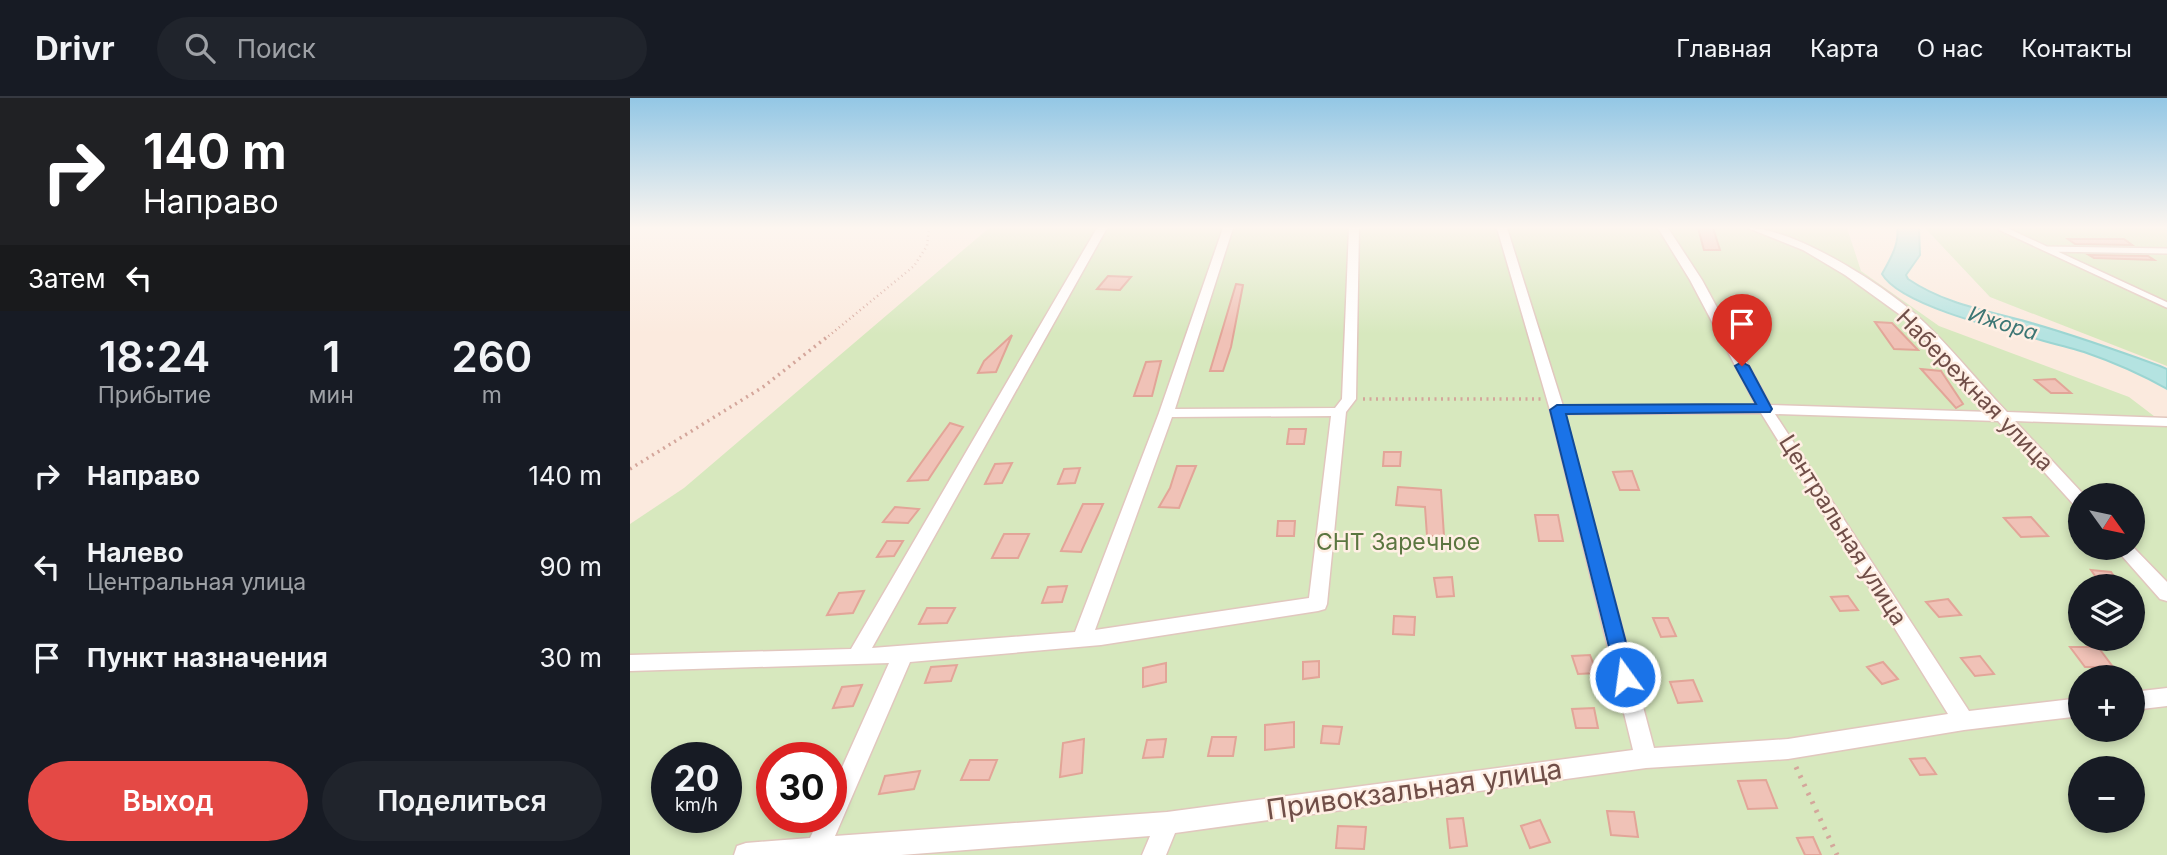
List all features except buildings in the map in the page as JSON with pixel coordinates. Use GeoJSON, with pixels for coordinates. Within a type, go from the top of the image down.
{"type":"FeatureCollection","features":[{"type":"Feature","properties":{"kind":"street"},"geometry":{"type":"LineString","coordinates":[[857,656],[1082,263]]}},
{"type":"Feature","properties":{"kind":"street"},"geometry":{"type":"LineString","coordinates":[[1082,639],[1166,413],[1216,263]]}},
{"type":"Feature","properties":{"kind":"street"},"geometry":{"type":"LineString","coordinates":[[630,663],[904,655],[1082,639],[1318,604],[1344,406],[1352,263]]}},
{"type":"Feature","properties":{"kind":"street"},"geometry":{"type":"LineString","coordinates":[[1513,263],[1557,410],[1646,758]]}},
{"type":"Feature","properties":{"kind":"street","name":"Центральная улица"},"geometry":{"type":"LineString","coordinates":[[1685,263],[1765,409],[1964,721]]}},
{"type":"Feature","properties":{"kind":"street","name":"Набережная улица"},"geometry":{"type":"LineString","coordinates":[[1833,263],[1910,316],[2068,488]]}},
{"type":"Feature","properties":{"kind":"street"},"geometry":{"type":"LineString","coordinates":[[1166,413],[1344,406]]}},
{"type":"Feature","properties":{"kind":"street"},"geometry":{"type":"LineString","coordinates":[[1557,410],[1765,409],[2167,422]]}},
{"type":"Feature","properties":{"kind":"street"},"geometry":{"type":"LineString","coordinates":[[2135,560],[2167,594]]}},
{"type":"Feature","properties":{"kind":"street"},"geometry":{"type":"LineString","coordinates":[[818,848],[904,655]]}},
{"type":"Feature","properties":{"kind":"street"},"geometry":{"type":"LineString","coordinates":[[2145,700],[2167,697]]}},
{"type":"Feature","properties":{"kind":"street","name":"Привокзальная улица"},"geometry":{"type":"LineString","coordinates":[[746,855],[1167,823],[1646,758],[1788,749],[1964,721],[2068,709]]}},
{"type":"Feature","properties":{"kind":"street"},"geometry":{"type":"LineString","coordinates":[[1154,855],[1167,823]]}},
{"type":"Feature","properties":{"kind":"lane"},"geometry":{"type":"LineString","coordinates":[[2077,263],[2167,304]]}},
{"type":"Feature","properties":{"kind":"path"},"geometry":{"type":"LineString","coordinates":[[630,469],[763,387],[884,293],[916,263]]}},
{"type":"Feature","properties":{"kind":"path"},"geometry":{"type":"LineString","coordinates":[[1344,406],[1541,399],[1557,410]]}},
{"type":"Feature","properties":{"kind":"path"},"geometry":{"type":"LineString","coordinates":[[1788,749],[1836,855]]}},
{"type":"Feature","properties":{"kind":"green space","name":"СНТ Заречное"},"geometry":{"type":"Polygon","coordinates":[[[948,263],[1859,263],[1861,271],[1939,326],[2129,397],[2167,426],[2167,855],[630,855],[630,524],[684,488],[948,263]]]}},
{"type":"Feature","properties":{"kind":"green space"},"geometry":{"type":"Polygon","coordinates":[[[1958,263],[2167,263],[2167,366],[1990,297],[1958,263]]]}},
{"type":"Feature","properties":{"kind":"water","name":"Ижора"},"geometry":{"type":"Polygon","coordinates":[[[1888,263],[1914,263],[1906,275],[1908,279],[1936,295],[2061,332],[2160,366],[2167,369],[2167,389],[2095,356],[1974,322],[1916,300],[1895,287],[1882,274],[1888,263]]]}},
{"type":"Feature","properties":{"kind":"route"},"geometry":{"type":"LineString","coordinates":[[1625,677],[1557,410],[1765,409],[1742,366]]}}]}
